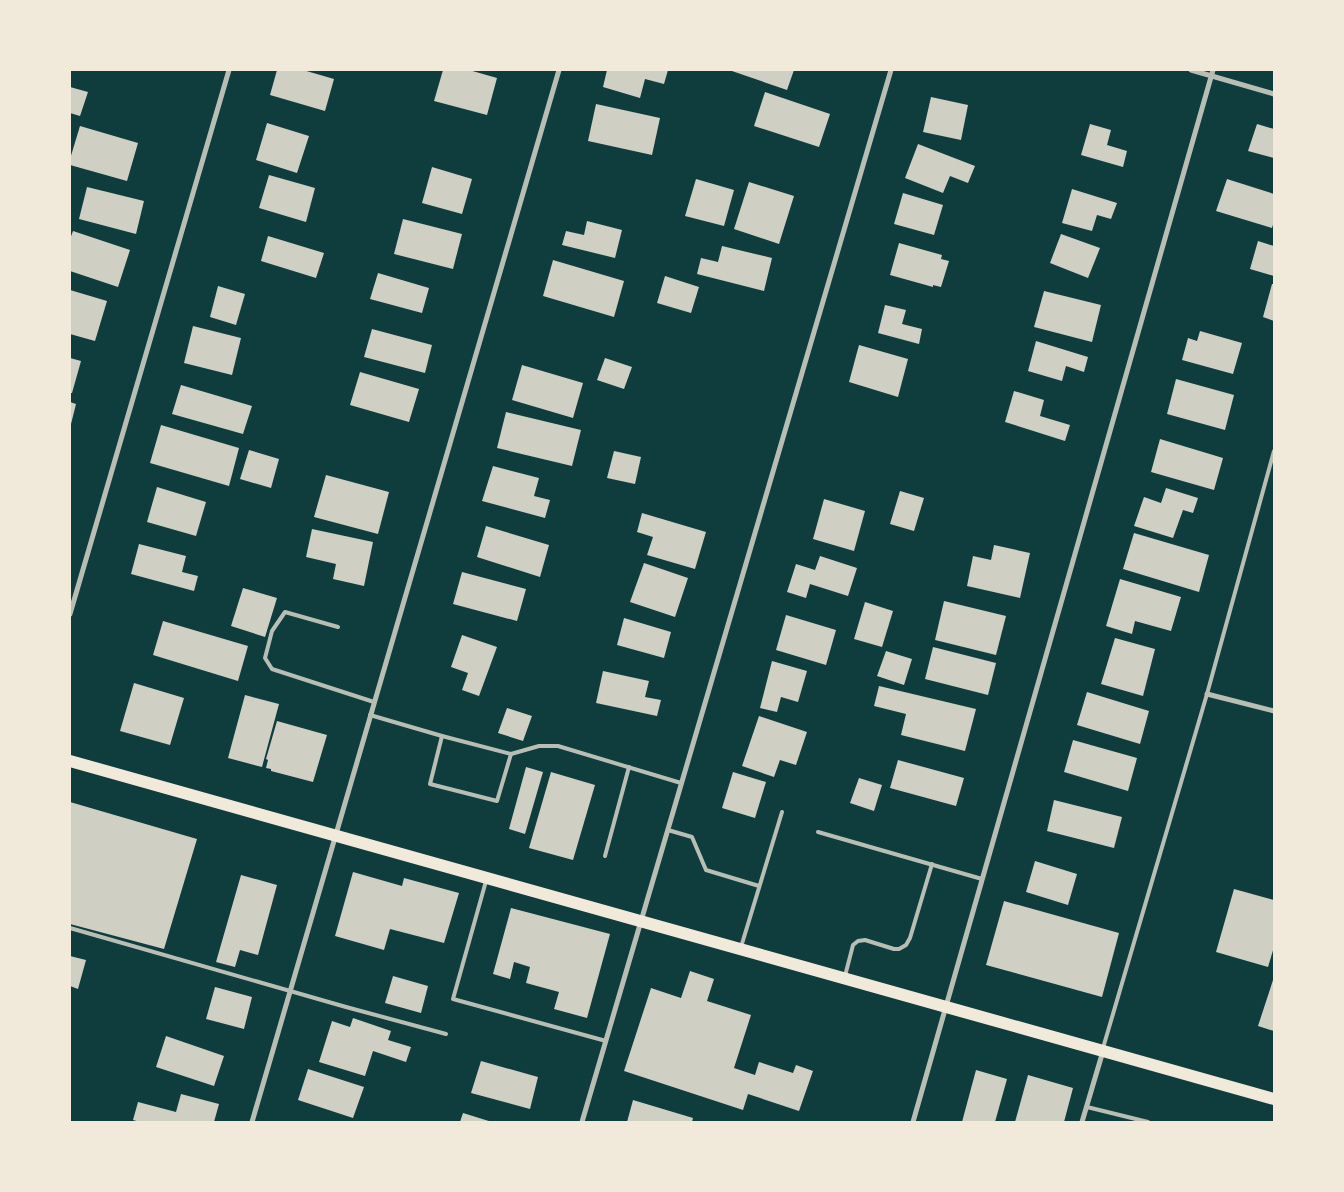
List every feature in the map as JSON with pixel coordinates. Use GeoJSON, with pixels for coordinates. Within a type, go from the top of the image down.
{"type":"FeatureCollection","features":[{"type":"Feature","properties":{"kind":"main road"},"geometry":{"type":"LineString","coordinates":[[70,761],[1274,1099]]}},
{"type":"Feature","properties":{"kind":"street"},"geometry":{"type":"LineString","coordinates":[[70,614],[229,70]]}},
{"type":"Feature","properties":{"kind":"street"},"geometry":{"type":"LineString","coordinates":[[252,1122],[559,70]]}},
{"type":"Feature","properties":{"kind":"street"},"geometry":{"type":"LineString","coordinates":[[582,1122],[891,70]]}},
{"type":"Feature","properties":{"kind":"street"},"geometry":{"type":"LineString","coordinates":[[1191,70],[1212,73],[1274,94]]}},
{"type":"Feature","properties":{"kind":"street"},"geometry":{"type":"LineString","coordinates":[[912,1122],[1212,73]]}},
{"type":"Feature","properties":{"kind":"street"},"geometry":{"type":"LineString","coordinates":[[1207,694],[1274,711]]}},
{"type":"Feature","properties":{"kind":"street"},"geometry":{"type":"LineString","coordinates":[[1082,1122],[1103,1050]]}},
{"type":"Feature","properties":{"kind":"lane"},"geometry":{"type":"LineString","coordinates":[[1103,1050],[1207,694],[1274,451]]}},
{"type":"Feature","properties":{"kind":"lane"},"geometry":{"type":"LineString","coordinates":[[338,627],[285,612],[272,631],[265,658],[272,669],[374,702]]}},
{"type":"Feature","properties":{"kind":"lane"},"geometry":{"type":"LineString","coordinates":[[370,715],[511,754],[539,746],[558,746],[681,783]]}},
{"type":"Feature","properties":{"kind":"lane"},"geometry":{"type":"LineString","coordinates":[[442,736],[430,784],[497,801],[511,754]]}},
{"type":"Feature","properties":{"kind":"lane"},"geometry":{"type":"LineString","coordinates":[[605,856],[629,767]]}},
{"type":"Feature","properties":{"kind":"lane"},"geometry":{"type":"LineString","coordinates":[[740,950],[782,812]]}},
{"type":"Feature","properties":{"kind":"lane"},"geometry":{"type":"LineString","coordinates":[[668,830],[692,837],[706,870],[760,886]]}},
{"type":"Feature","properties":{"kind":"lane"},"geometry":{"type":"LineString","coordinates":[[818,832],[982,879]]}},
{"type":"Feature","properties":{"kind":"lane"},"geometry":{"type":"LineString","coordinates":[[844,978],[853,945],[858,941],[865,940],[894,949],[899,949],[906,945],[910,938],[932,864]]}},
{"type":"Feature","properties":{"kind":"lane"},"geometry":{"type":"LineString","coordinates":[[487,878],[453,999],[606,1041]]}},
{"type":"Feature","properties":{"kind":"lane"},"geometry":{"type":"LineString","coordinates":[[70,928],[446,1034]]}},
{"type":"Feature","properties":{"kind":"lane"},"geometry":{"type":"LineString","coordinates":[[1087,1107],[1148,1122]]}},
{"type":"Feature","properties":{"kind":"building"},"geometry":{"type":"Polygon","coordinates":[[[277,70],[303,70],[334,79],[325,111],[270,95],[277,70]]]}},
{"type":"Feature","properties":{"kind":"building"},"geometry":{"type":"Polygon","coordinates":[[[443,70],[469,70],[497,78],[487,115],[434,101],[443,70]]]}},
{"type":"Feature","properties":{"kind":"building"},"geometry":{"type":"Polygon","coordinates":[[[607,70],[668,70],[664,84],[645,79],[640,98],[603,87],[607,70]]]}},
{"type":"Feature","properties":{"kind":"building"},"geometry":{"type":"Polygon","coordinates":[[[729,70],[794,70],[787,90],[729,70]]]}},
{"type":"Feature","properties":{"kind":"building"},"geometry":{"type":"Polygon","coordinates":[[[70,87],[88,92],[80,116],[70,113],[70,87]]]}},
{"type":"Feature","properties":{"kind":"building"},"geometry":{"type":"Polygon","coordinates":[[[765,92],[830,114],[819,147],[754,126],[765,92]]]}},
{"type":"Feature","properties":{"kind":"building"},"geometry":{"type":"Polygon","coordinates":[[[931,97],[968,105],[961,140],[923,132],[931,97]]]}},
{"type":"Feature","properties":{"kind":"building"},"geometry":{"type":"Polygon","coordinates":[[[596,104],[660,118],[652,155],[588,141],[596,104]]]}},
{"type":"Feature","properties":{"kind":"building"},"geometry":{"type":"Polygon","coordinates":[[[267,123],[309,136],[297,173],[256,160],[267,123]]]}},
{"type":"Feature","properties":{"kind":"building"},"geometry":{"type":"Polygon","coordinates":[[[1090,124],[1111,130],[1107,145],[1127,151],[1123,167],[1081,155],[1090,124]]]}},
{"type":"Feature","properties":{"kind":"building"},"geometry":{"type":"Polygon","coordinates":[[[1257,124],[1274,129],[1274,158],[1248,151],[1257,124]]]}},
{"type":"Feature","properties":{"kind":"building"},"geometry":{"type":"Polygon","coordinates":[[[80,126],[138,143],[127,181],[70,165],[80,126]]]}},
{"type":"Feature","properties":{"kind":"building"},"geometry":{"type":"Polygon","coordinates":[[[918,144],[975,166],[968,183],[950,176],[943,193],[905,178],[918,144]]]}},
{"type":"Feature","properties":{"kind":"building"},"geometry":{"type":"Polygon","coordinates":[[[432,167],[472,179],[462,214],[422,203],[432,167]]]}},
{"type":"Feature","properties":{"kind":"building"},"geometry":{"type":"Polygon","coordinates":[[[269,175],[315,188],[306,222],[259,208],[269,175]]]}},
{"type":"Feature","properties":{"kind":"building"},"geometry":{"type":"Polygon","coordinates":[[[696,179],[734,190],[724,226],[685,216],[696,179]]]}},
{"type":"Feature","properties":{"kind":"building"},"geometry":{"type":"Polygon","coordinates":[[[1227,179],[1274,194],[1274,221],[1272,228],[1216,211],[1227,179]]]}},
{"type":"Feature","properties":{"kind":"building"},"geometry":{"type":"Polygon","coordinates":[[[749,182],[794,196],[779,244],[734,229],[749,182]]]}},
{"type":"Feature","properties":{"kind":"building"},"geometry":{"type":"Polygon","coordinates":[[[87,187],[144,201],[136,234],[79,219],[87,187]]]}},
{"type":"Feature","properties":{"kind":"building"},"geometry":{"type":"Polygon","coordinates":[[[1072,189],[1117,203],[1111,219],[1097,215],[1092,231],[1062,223],[1072,189]]]}},
{"type":"Feature","properties":{"kind":"building"},"geometry":{"type":"Polygon","coordinates":[[[903,193],[943,205],[934,235],[894,224],[903,193]]]}},
{"type":"Feature","properties":{"kind":"building"},"geometry":{"type":"Polygon","coordinates":[[[403,219],[462,234],[453,269],[394,254],[403,219]]]}},
{"type":"Feature","properties":{"kind":"building"},"geometry":{"type":"Polygon","coordinates":[[[587,221],[622,230],[615,258],[562,245],[566,231],[584,235],[587,221]]]}},
{"type":"Feature","properties":{"kind":"building"},"geometry":{"type":"Polygon","coordinates":[[[73,231],[130,250],[118,287],[70,271],[70,239],[73,231]]]}},
{"type":"Feature","properties":{"kind":"building"},"geometry":{"type":"Polygon","coordinates":[[[1061,234],[1100,248],[1088,278],[1050,263],[1061,234]]]}},
{"type":"Feature","properties":{"kind":"building"},"geometry":{"type":"Polygon","coordinates":[[[268,236],[324,253],[316,278],[261,261],[268,236]]]}},
{"type":"Feature","properties":{"kind":"building"},"geometry":{"type":"Polygon","coordinates":[[[1258,241],[1274,246],[1274,276],[1250,269],[1258,241]]]}},
{"type":"Feature","properties":{"kind":"building"},"geometry":{"type":"Polygon","coordinates":[[[899,243],[942,255],[941,259],[949,261],[941,287],[933,285],[933,287],[890,275],[899,243]]]}},
{"type":"Feature","properties":{"kind":"building"},"geometry":{"type":"Polygon","coordinates":[[[722,246],[772,258],[764,291],[697,274],[701,258],[718,262],[722,246]]]}},
{"type":"Feature","properties":{"kind":"building"},"geometry":{"type":"Polygon","coordinates":[[[553,260],[624,281],[614,317],[543,296],[553,260]]]}},
{"type":"Feature","properties":{"kind":"building"},"geometry":{"type":"Polygon","coordinates":[[[378,273],[429,288],[422,313],[370,299],[378,273]]]}},
{"type":"Feature","properties":{"kind":"building"},"geometry":{"type":"Polygon","coordinates":[[[665,276],[699,287],[691,313],[657,303],[665,276]]]}},
{"type":"Feature","properties":{"kind":"building"},"geometry":{"type":"Polygon","coordinates":[[[1272,284],[1274,284],[1274,321],[1263,317],[1272,284]]]}},
{"type":"Feature","properties":{"kind":"building"},"geometry":{"type":"Polygon","coordinates":[[[218,286],[245,294],[236,325],[210,317],[218,286]]]}},
{"type":"Feature","properties":{"kind":"building"},"geometry":{"type":"Polygon","coordinates":[[[70,290],[107,301],[95,341],[70,334],[70,290]]]}},
{"type":"Feature","properties":{"kind":"building"},"geometry":{"type":"Polygon","coordinates":[[[1044,291],[1101,305],[1092,342],[1034,327],[1044,291]]]}},
{"type":"Feature","properties":{"kind":"building"},"geometry":{"type":"Polygon","coordinates":[[[885,305],[906,310],[902,324],[922,329],[919,344],[878,333],[885,305]]]}},
{"type":"Feature","properties":{"kind":"building"},"geometry":{"type":"Polygon","coordinates":[[[193,326],[241,338],[232,375],[184,363],[193,326]]]}},
{"type":"Feature","properties":{"kind":"building"},"geometry":{"type":"Polygon","coordinates":[[[372,329],[432,345],[425,373],[364,357],[372,329]]]}},
{"type":"Feature","properties":{"kind":"building"},"geometry":{"type":"Polygon","coordinates":[[[1200,331],[1242,343],[1233,374],[1182,360],[1188,338],[1197,341],[1200,331]]]}},
{"type":"Feature","properties":{"kind":"building"},"geometry":{"type":"Polygon","coordinates":[[[1036,341],[1088,357],[1084,372],[1066,366],[1062,381],[1028,371],[1036,341]]]}},
{"type":"Feature","properties":{"kind":"building"},"geometry":{"type":"Polygon","coordinates":[[[859,345],[908,359],[898,397],[849,382],[859,345]]]}},
{"type":"Feature","properties":{"kind":"building"},"geometry":{"type":"Polygon","coordinates":[[[70,358],[81,361],[72,393],[70,393],[70,358]]]}},
{"type":"Feature","properties":{"kind":"building"},"geometry":{"type":"Polygon","coordinates":[[[605,358],[632,367],[624,389],[597,380],[605,358]]]}},
{"type":"Feature","properties":{"kind":"building"},"geometry":{"type":"Polygon","coordinates":[[[522,365],[583,383],[573,418],[512,400],[522,365]]]}},
{"type":"Feature","properties":{"kind":"building"},"geometry":{"type":"Polygon","coordinates":[[[360,372],[419,389],[409,422],[350,405],[360,372]]]}},
{"type":"Feature","properties":{"kind":"building"},"geometry":{"type":"Polygon","coordinates":[[[1176,379],[1234,395],[1225,430],[1167,414],[1176,379]]]}},
{"type":"Feature","properties":{"kind":"building"},"geometry":{"type":"Polygon","coordinates":[[[181,385],[252,406],[243,434],[172,414],[181,385]]]}},
{"type":"Feature","properties":{"kind":"building"},"geometry":{"type":"Polygon","coordinates":[[[1014,391],[1044,400],[1040,416],[1070,425],[1065,441],[1005,422],[1014,391]]]}},
{"type":"Feature","properties":{"kind":"building"},"geometry":{"type":"Polygon","coordinates":[[[70,402],[76,404],[71,424],[70,424],[70,402]]]}},
{"type":"Feature","properties":{"kind":"building"},"geometry":{"type":"Polygon","coordinates":[[[506,412],[581,430],[572,466],[497,448],[506,412]]]}},
{"type":"Feature","properties":{"kind":"building"},"geometry":{"type":"Polygon","coordinates":[[[161,425],[239,448],[229,486],[150,463],[161,425]]]}},
{"type":"Feature","properties":{"kind":"building"},"geometry":{"type":"Polygon","coordinates":[[[1160,439],[1223,458],[1214,490],[1151,472],[1160,439]]]}},
{"type":"Feature","properties":{"kind":"building"},"geometry":{"type":"Polygon","coordinates":[[[249,450],[279,459],[271,488],[240,479],[249,450]]]}},
{"type":"Feature","properties":{"kind":"building"},"geometry":{"type":"Polygon","coordinates":[[[614,451],[641,457],[635,484],[607,478],[614,451]]]}},
{"type":"Feature","properties":{"kind":"building"},"geometry":{"type":"Polygon","coordinates":[[[493,466],[539,478],[534,496],[550,500],[545,518],[482,501],[493,466]]]}},
{"type":"Feature","properties":{"kind":"building"},"geometry":{"type":"Polygon","coordinates":[[[326,475],[389,492],[378,534],[314,517],[326,475]]]}},
{"type":"Feature","properties":{"kind":"building"},"geometry":{"type":"Polygon","coordinates":[[[157,487],[206,502],[196,536],[147,522],[157,487]]]}},
{"type":"Feature","properties":{"kind":"building"},"geometry":{"type":"Polygon","coordinates":[[[1166,488],[1198,498],[1193,513],[1183,510],[1173,538],[1134,526],[1144,497],[1161,503],[1166,488]]]}},
{"type":"Feature","properties":{"kind":"building"},"geometry":{"type":"Polygon","coordinates":[[[900,491],[924,498],[914,531],[890,524],[900,491]]]}},
{"type":"Feature","properties":{"kind":"building"},"geometry":{"type":"Polygon","coordinates":[[[824,499],[865,511],[854,551],[813,539],[824,499]]]}},
{"type":"Feature","properties":{"kind":"building"},"geometry":{"type":"Polygon","coordinates":[[[642,513],[706,532],[695,569],[647,555],[653,537],[637,532],[642,513]]]}},
{"type":"Feature","properties":{"kind":"building"},"geometry":{"type":"Polygon","coordinates":[[[486,526],[549,545],[540,577],[477,557],[486,526]]]}},
{"type":"Feature","properties":{"kind":"building"},"geometry":{"type":"Polygon","coordinates":[[[312,529],[373,542],[364,586],[333,579],[336,564],[306,557],[312,529]]]}},
{"type":"Feature","properties":{"kind":"building"},"geometry":{"type":"Polygon","coordinates":[[[1134,533],[1209,555],[1199,592],[1123,569],[1134,533]]]}},
{"type":"Feature","properties":{"kind":"building"},"geometry":{"type":"Polygon","coordinates":[[[139,544],[186,556],[182,572],[198,576],[194,591],[131,574],[139,544]]]}},
{"type":"Feature","properties":{"kind":"building"},"geometry":{"type":"Polygon","coordinates":[[[994,545],[1030,553],[1020,598],[967,586],[973,556],[991,560],[994,545]]]}},
{"type":"Feature","properties":{"kind":"building"},"geometry":{"type":"Polygon","coordinates":[[[820,556],[857,568],[848,596],[810,584],[806,598],[787,592],[796,564],[815,570],[820,556]]]}},
{"type":"Feature","properties":{"kind":"building"},"geometry":{"type":"Polygon","coordinates":[[[644,563],[688,578],[675,617],[630,602],[644,563]]]}},
{"type":"Feature","properties":{"kind":"building"},"geometry":{"type":"Polygon","coordinates":[[[462,572],[526,589],[517,621],[453,604],[462,572]]]}},
{"type":"Feature","properties":{"kind":"building"},"geometry":{"type":"Polygon","coordinates":[[[1120,579],[1181,597],[1171,631],[1135,621],[1132,634],[1106,626],[1120,579]]]}},
{"type":"Feature","properties":{"kind":"building"},"geometry":{"type":"Polygon","coordinates":[[[243,588],[277,598],[265,637],[231,626],[243,588]]]}},
{"type":"Feature","properties":{"kind":"building"},"geometry":{"type":"Polygon","coordinates":[[[944,601],[1006,616],[996,655],[935,640],[944,601]]]}},
{"type":"Feature","properties":{"kind":"building"},"geometry":{"type":"Polygon","coordinates":[[[865,602],[893,611],[882,647],[854,639],[865,602]]]}},
{"type":"Feature","properties":{"kind":"building"},"geometry":{"type":"Polygon","coordinates":[[[786,615],[836,630],[826,665],[776,650],[786,615]]]}},
{"type":"Feature","properties":{"kind":"building"},"geometry":{"type":"Polygon","coordinates":[[[624,618],[671,632],[664,658],[617,645],[624,618]]]}},
{"type":"Feature","properties":{"kind":"building"},"geometry":{"type":"Polygon","coordinates":[[[163,621],[248,646],[238,681],[153,655],[163,621]]]}},
{"type":"Feature","properties":{"kind":"building"},"geometry":{"type":"Polygon","coordinates":[[[462,635],[497,647],[479,696],[462,690],[468,673],[451,667],[462,635]]]}},
{"type":"Feature","properties":{"kind":"building"},"geometry":{"type":"Polygon","coordinates":[[[1115,638],[1155,649],[1143,696],[1101,684],[1115,638]]]}},
{"type":"Feature","properties":{"kind":"building"},"geometry":{"type":"Polygon","coordinates":[[[933,647],[996,663],[988,695],[925,679],[933,647]]]}},
{"type":"Feature","properties":{"kind":"building"},"geometry":{"type":"Polygon","coordinates":[[[886,651],[912,659],[904,685],[877,676],[886,651]]]}},
{"type":"Feature","properties":{"kind":"building"},"geometry":{"type":"Polygon","coordinates":[[[772,661],[807,671],[798,702],[781,697],[777,712],[760,708],[772,661]]]}},
{"type":"Feature","properties":{"kind":"building"},"geometry":{"type":"Polygon","coordinates":[[[603,671],[649,681],[645,697],[661,700],[657,716],[596,703],[603,671]]]}},
{"type":"Feature","properties":{"kind":"building"},"geometry":{"type":"Polygon","coordinates":[[[134,683],[184,698],[170,745],[120,731],[134,683]]]}},
{"type":"Feature","properties":{"kind":"building"},"geometry":{"type":"Polygon","coordinates":[[[879,686],[976,709],[965,751],[901,735],[906,714],[874,706],[879,686]]]}},
{"type":"Feature","properties":{"kind":"building"},"geometry":{"type":"Polygon","coordinates":[[[1087,692],[1149,711],[1140,744],[1077,725],[1087,692]]]}},
{"type":"Feature","properties":{"kind":"building"},"geometry":{"type":"Polygon","coordinates":[[[245,695],[279,704],[262,767],[228,758],[245,695]]]}},
{"type":"Feature","properties":{"kind":"building"},"geometry":{"type":"Polygon","coordinates":[[[507,708],[532,716],[523,741],[498,733],[507,708]]]}},
{"type":"Feature","properties":{"kind":"building"},"geometry":{"type":"Polygon","coordinates":[[[759,716],[807,732],[796,765],[780,760],[774,777],[742,766],[759,716]]]}},
{"type":"Feature","properties":{"kind":"building"},"geometry":{"type":"Polygon","coordinates":[[[277,721],[327,735],[313,782],[266,768],[268,760],[266,759],[277,721]]]}},
{"type":"Feature","properties":{"kind":"building"},"geometry":{"type":"Polygon","coordinates":[[[1073,740],[1137,758],[1128,791],[1064,772],[1073,740]]]}},
{"type":"Feature","properties":{"kind":"building"},"geometry":{"type":"Polygon","coordinates":[[[898,760],[964,778],[956,806],[890,788],[898,760]]]}},
{"type":"Feature","properties":{"kind":"building"},"geometry":{"type":"Polygon","coordinates":[[[526,767],[543,772],[525,834],[509,829],[526,767]]]}},
{"type":"Feature","properties":{"kind":"building"},"geometry":{"type":"Polygon","coordinates":[[[551,772],[595,785],[573,860],[529,848],[551,772]]]}},
{"type":"Feature","properties":{"kind":"building"},"geometry":{"type":"Polygon","coordinates":[[[733,772],[766,782],[755,818],[722,808],[733,772]]]}},
{"type":"Feature","properties":{"kind":"building"},"geometry":{"type":"Polygon","coordinates":[[[859,778],[882,785],[874,811],[850,803],[859,778]]]}},
{"type":"Feature","properties":{"kind":"building"},"geometry":{"type":"Polygon","coordinates":[[[1054,800],[1122,817],[1114,848],[1047,831],[1054,800]]]}},
{"type":"Feature","properties":{"kind":"building"},"geometry":{"type":"Polygon","coordinates":[[[70,802],[197,839],[164,949],[70,924],[70,802]]]}},
{"type":"Feature","properties":{"kind":"building"},"geometry":{"type":"Polygon","coordinates":[[[1035,861],[1077,874],[1068,905],[1026,892],[1035,861]]]}},
{"type":"Feature","properties":{"kind":"building"},"geometry":{"type":"Polygon","coordinates":[[[353,872],[402,886],[404,878],[459,893],[444,943],[390,929],[384,950],[335,936],[353,872]]]}},
{"type":"Feature","properties":{"kind":"building"},"geometry":{"type":"Polygon","coordinates":[[[241,875],[277,885],[258,955],[240,950],[235,967],[216,962],[241,875]]]}},
{"type":"Feature","properties":{"kind":"building"},"geometry":{"type":"Polygon","coordinates":[[[1234,889],[1274,900],[1274,947],[1268,967],[1216,952],[1234,889]]]}},
{"type":"Feature","properties":{"kind":"building"},"geometry":{"type":"Polygon","coordinates":[[[1004,901],[1119,933],[1102,997],[986,965],[1004,901]]]}},
{"type":"Feature","properties":{"kind":"building"},"geometry":{"type":"Polygon","coordinates":[[[511,908],[610,934],[587,1018],[554,1009],[559,992],[526,983],[530,967],[514,962],[510,979],[493,974],[511,908]]]}},
{"type":"Feature","properties":{"kind":"building"},"geometry":{"type":"Polygon","coordinates":[[[70,956],[86,960],[78,989],[70,986],[70,956]]]}},
{"type":"Feature","properties":{"kind":"building"},"geometry":{"type":"Polygon","coordinates":[[[690,971],[714,979],[707,1001],[751,1015],[734,1068],[755,1075],[759,1062],[793,1073],[796,1065],[813,1071],[799,1111],[748,1094],[743,1110],[624,1071],[651,988],[681,998],[690,971]]]}},
{"type":"Feature","properties":{"kind":"building"},"geometry":{"type":"Polygon","coordinates":[[[393,976],[428,986],[421,1013],[385,1003],[393,976]]]}},
{"type":"Feature","properties":{"kind":"building"},"geometry":{"type":"Polygon","coordinates":[[[1274,977],[1274,1031],[1258,1026],[1274,977]]]}},
{"type":"Feature","properties":{"kind":"building"},"geometry":{"type":"Polygon","coordinates":[[[215,987],[252,997],[244,1029],[206,1019],[215,987]]]}},
{"type":"Feature","properties":{"kind":"building"},"geometry":{"type":"Polygon","coordinates":[[[353,1018],[391,1031],[388,1040],[411,1047],[406,1062],[373,1051],[365,1076],[319,1062],[332,1021],[350,1027],[353,1018]]]}},
{"type":"Feature","properties":{"kind":"building"},"geometry":{"type":"Polygon","coordinates":[[[166,1036],[224,1056],[214,1086],[156,1067],[166,1036]]]}},
{"type":"Feature","properties":{"kind":"building"},"geometry":{"type":"Polygon","coordinates":[[[481,1061],[538,1077],[530,1109],[471,1093],[481,1061]]]}},
{"type":"Feature","properties":{"kind":"building"},"geometry":{"type":"Polygon","coordinates":[[[308,1069],[364,1087],[353,1118],[298,1100],[308,1069]]]}},
{"type":"Feature","properties":{"kind":"building"},"geometry":{"type":"Polygon","coordinates":[[[976,1070],[1007,1079],[995,1122],[962,1122],[976,1070]]]}},
{"type":"Feature","properties":{"kind":"building"},"geometry":{"type":"Polygon","coordinates":[[[1028,1075],[1073,1088],[1064,1122],[1015,1122],[1028,1075]]]}},
{"type":"Feature","properties":{"kind":"building"},"geometry":{"type":"Polygon","coordinates":[[[181,1094],[219,1104],[214,1122],[140,1122],[133,1120],[138,1102],[176,1112],[181,1094]]]}},
{"type":"Feature","properties":{"kind":"building"},"geometry":{"type":"Polygon","coordinates":[[[633,1100],[693,1118],[692,1122],[627,1122],[633,1100]]]}},
{"type":"Feature","properties":{"kind":"building"},"geometry":{"type":"Polygon","coordinates":[[[463,1113],[492,1122],[460,1122],[463,1113]]]}}]}
